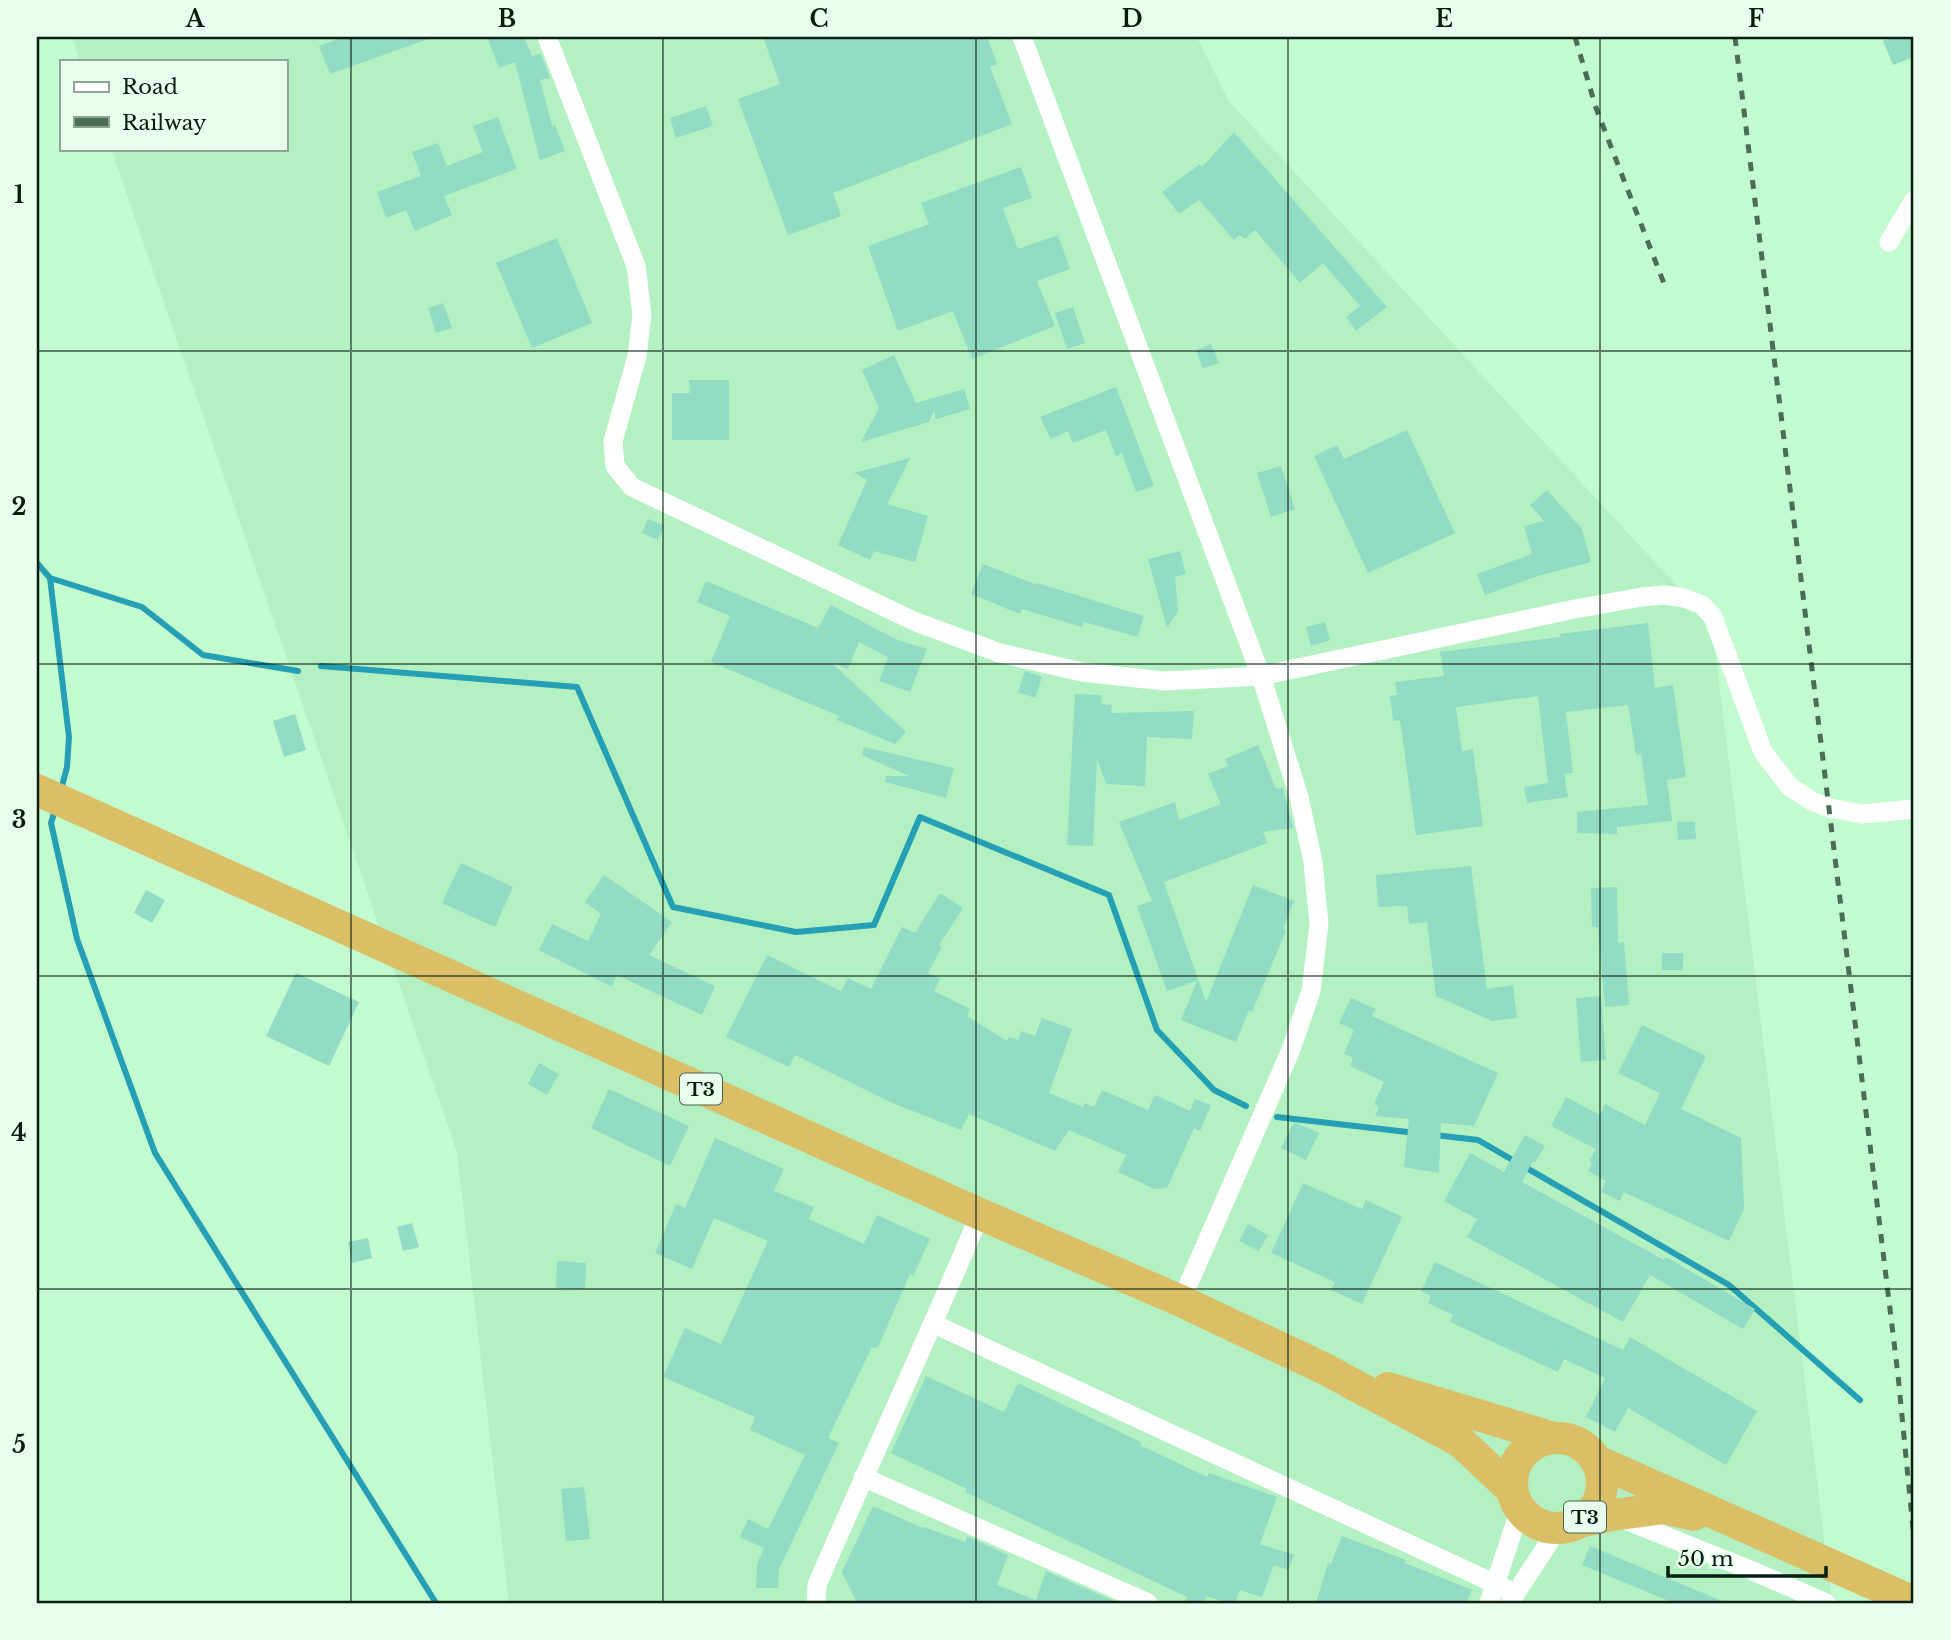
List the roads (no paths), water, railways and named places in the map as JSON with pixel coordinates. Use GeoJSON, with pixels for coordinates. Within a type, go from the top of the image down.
{"type":"FeatureCollection","features":[{"type":"Feature","properties":{"kind":"highway","name":"T3"},"geometry":{"type":"LineString","coordinates":[[37,790],[980,1214],[1181,1301],[1323,1368],[1461,1442],[1516,1499],[1531,1520],[1544,1527],[1664,1508],[1747,1527]]}},
{"type":"Feature","properties":{"kind":"highway","name":"T3"},"geometry":{"type":"LineString","coordinates":[[1323,1368],[1578,1443],[1588,1450],[1595,1460],[1600,1473],[1601,1488],[1598,1502],[1591,1512],[1569,1524]]}},
{"type":"Feature","properties":{"kind":"highway"},"geometry":{"type":"LineString","coordinates":[[1516,1499],[1512,1474],[1518,1459],[1540,1441],[1554,1438]]}},
{"type":"Feature","properties":{"kind":"highway","name":"T3"},"geometry":{"type":"LineString","coordinates":[[1595,1460],[1914,1602]]}},
{"type":"Feature","properties":{"kind":"street"},"geometry":{"type":"LineString","coordinates":[[547,37],[636,266],[642,315],[638,356],[613,441],[615,466],[632,487],[916,622],[1000,653],[1082,672],[1164,681],[1261,676],[1575,609],[1642,597],[1664,595],[1684,598],[1702,604],[1713,617],[1763,752],[1790,787],[1812,801],[1830,808],[1862,814],[1914,809]]}},
{"type":"Feature","properties":{"kind":"street"},"geometry":{"type":"LineString","coordinates":[[1022,37],[1261,676],[1299,797],[1313,862],[1319,924],[1311,991],[1290,1052],[1181,1301]]}},
{"type":"Feature","properties":{"kind":"street"},"geometry":{"type":"LineString","coordinates":[[1888,242],[1914,200]]}},
{"type":"Feature","properties":{"kind":"street"},"geometry":{"type":"LineString","coordinates":[[816,1603],[817,1585],[934,1324],[980,1214]]}},
{"type":"Feature","properties":{"kind":"street"},"geometry":{"type":"LineString","coordinates":[[934,1324],[1492,1594],[1513,1598],[1569,1524]]}},
{"type":"Feature","properties":{"kind":"street"},"geometry":{"type":"LineString","coordinates":[[863,1478],[1148,1603]]}},
{"type":"Feature","properties":{"kind":"street"},"geometry":{"type":"LineString","coordinates":[[1492,1594],[1516,1499]]}},
{"type":"Feature","properties":{"kind":"street"},"geometry":{"type":"LineString","coordinates":[[1612,1515],[1826,1603]]}},
{"type":"Feature","properties":{"kind":"waterway"},"geometry":{"type":"LineString","coordinates":[[37,563],[50,578],[69,737],[67,767],[61,790]]}},
{"type":"Feature","properties":{"kind":"waterway"},"geometry":{"type":"LineString","coordinates":[[50,578],[142,607],[203,655],[298,671]]}},
{"type":"Feature","properties":{"kind":"waterway"},"geometry":{"type":"LineString","coordinates":[[321,666],[577,687],[673,907],[796,932],[874,925],[920,817],[1109,895],[1157,1030],[1214,1090],[1246,1106]]}},
{"type":"Feature","properties":{"kind":"waterway"},"geometry":{"type":"LineString","coordinates":[[56,807],[51,823],[77,939],[155,1153],[436,1603]]}},
{"type":"Feature","properties":{"kind":"waterway"},"geometry":{"type":"LineString","coordinates":[[1277,1117],[1416,1133]]}},
{"type":"Feature","properties":{"kind":"waterway"},"geometry":{"type":"LineString","coordinates":[[1434,1135],[1478,1140],[1729,1285],[1860,1400]]}},
{"type":"Feature","properties":{"kind":"railway"},"geometry":{"type":"LineString","coordinates":[[1575,37],[1596,108],[1665,286]]}},
{"type":"Feature","properties":{"kind":"railway"},"geometry":{"type":"LineString","coordinates":[[1735,37],[1898,1375],[1914,1539]]}}]}
